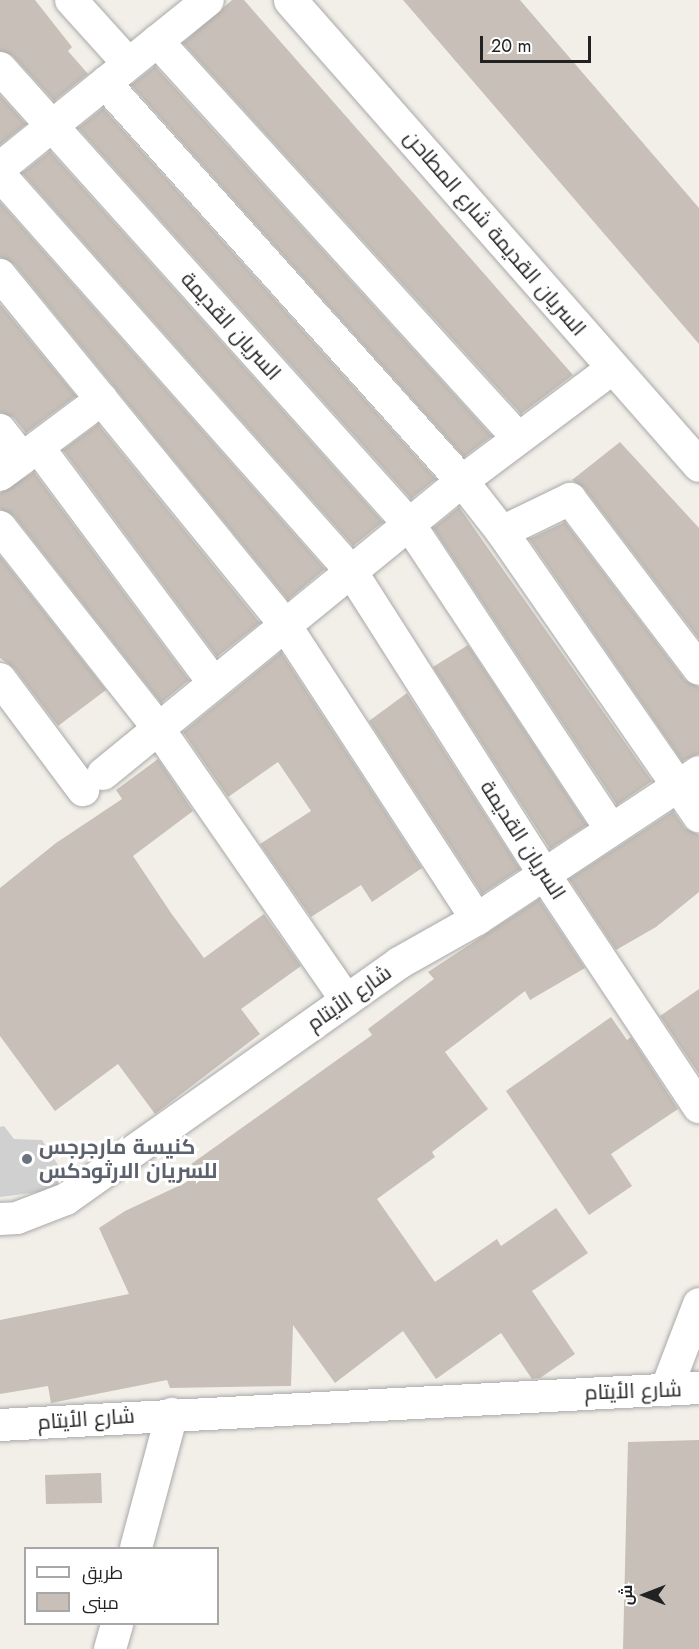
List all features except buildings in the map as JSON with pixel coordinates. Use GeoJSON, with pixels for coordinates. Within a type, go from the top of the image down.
{"type":"FeatureCollection","features":[{"type":"Feature","properties":{"kind":"street"},"geometry":{"type":"LineString","coordinates":[[71,0],[128,63]]}},
{"type":"Feature","properties":{"kind":"street"},"geometry":{"type":"LineString","coordinates":[[0,168],[53,128],[128,63],[208,0]]}},
{"type":"Feature","properties":{"kind":"street","name":"السريان القديمة شارع المطاحن"},"geometry":{"type":"LineString","coordinates":[[290,0],[699,465]]}},
{"type":"Feature","properties":{"kind":"street"},"geometry":{"type":"LineString","coordinates":[[157,41],[519,438]]}},
{"type":"Feature","properties":{"kind":"street","name":"السريان القديمة"},"geometry":{"type":"LineString","coordinates":[[0,68],[409,524],[611,829]]}},
{"type":"Feature","properties":{"kind":"street"},"geometry":{"type":"LineString","coordinates":[[105,83],[462,480],[688,779],[699,817]]}},
{"type":"Feature","properties":{"kind":"street","name":"السريان القديمة"},"geometry":{"type":"LineString","coordinates":[[0,175],[351,571],[544,874],[699,1107]]}},
{"type":"Feature","properties":{"kind":"street"},"geometry":{"type":"LineString","coordinates":[[0,274],[285,625],[477,919]]}},
{"type":"Feature","properties":{"kind":"street"},"geometry":{"type":"LineString","coordinates":[[0,679],[93,782],[462,480],[613,368]]}},
{"type":"Feature","properties":{"kind":"street"},"geometry":{"type":"LineString","coordinates":[[20,460],[102,399]]}},
{"type":"Feature","properties":{"kind":"street"},"geometry":{"type":"LineString","coordinates":[[0,430],[20,460],[214,683]]}},
{"type":"Feature","properties":{"kind":"street"},"geometry":{"type":"LineString","coordinates":[[502,532],[570,499],[699,669]]}},
{"type":"Feature","properties":{"kind":"street"},"geometry":{"type":"LineString","coordinates":[[0,526],[158,729],[346,1000]]}},
{"type":"Feature","properties":{"kind":"street","name":"شارع الأيتام"},"geometry":{"type":"LineString","coordinates":[[0,1219],[17,1218],[66,1199],[399,963],[477,919],[688,779]]}},
{"type":"Feature","properties":{"kind":"street"},"geometry":{"type":"LineString","coordinates":[[666,1390],[699,1304]]}},
{"type":"Feature","properties":{"kind":"street","name":"شارع الأيتام"},"geometry":{"type":"LineString","coordinates":[[0,1425],[172,1414],[699,1389]]}},
{"type":"Feature","properties":{"kind":"street","name":"شارع الأيتام"},"geometry":{"type":"LineString","coordinates":[[136,1547],[172,1414]]}},
{"type":"Feature","properties":{"kind":"street"},"geometry":{"type":"LineString","coordinates":[[110,1649],[116,1625]]}},
{"type":"Feature","properties":{"kind":"shaded area","name":"كنيسة مارجرجس للسريان الارثودكس"},"geometry":{"type":"Polygon","coordinates":[[[4,1126],[14,1139],[42,1140],[67,1179],[63,1189],[0,1197],[0,1127],[4,1126]]]}},
{"type":"Feature","properties":{"kind":"place","name":"كنيسة مارجرجس للسريان الارثودكس"},"geometry":{"type":"Point","coordinates":[27,1159]}}]}
